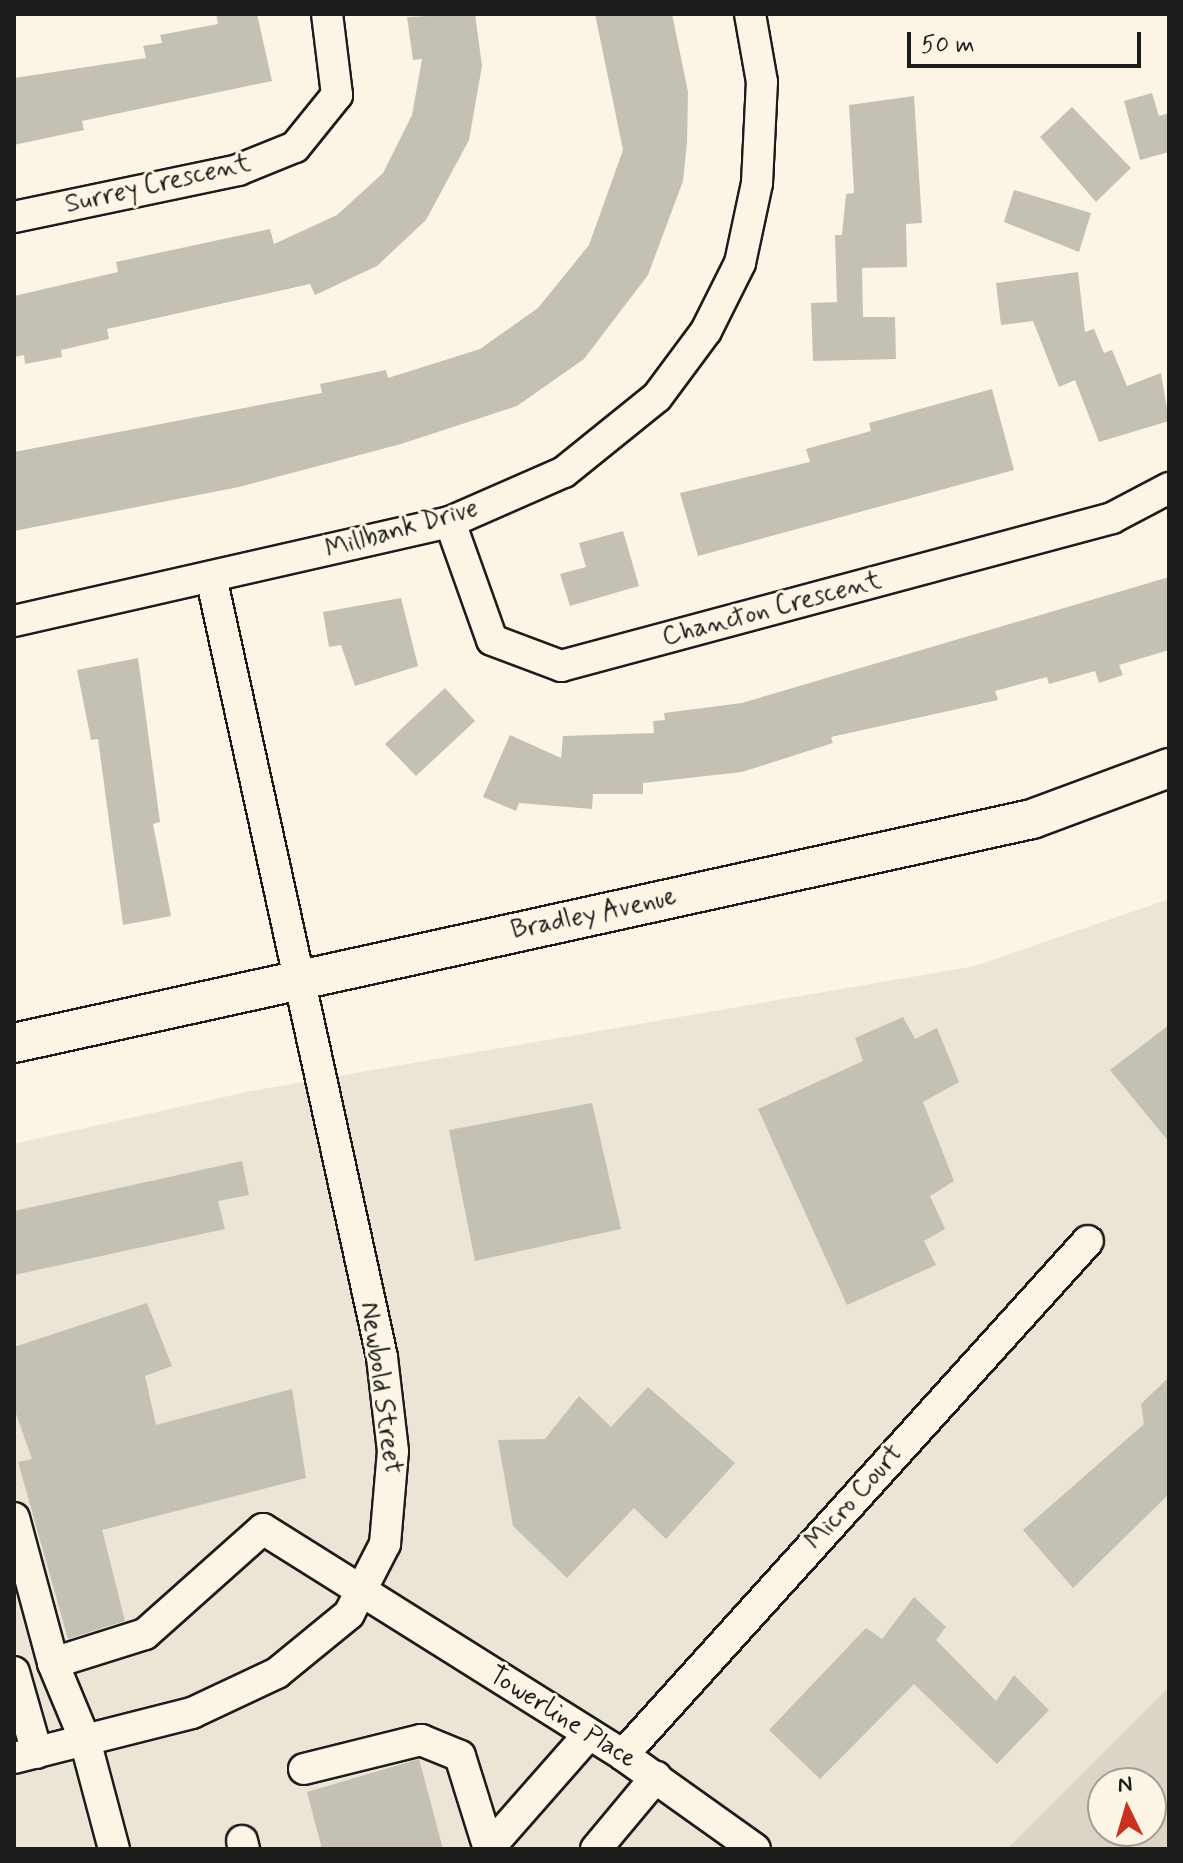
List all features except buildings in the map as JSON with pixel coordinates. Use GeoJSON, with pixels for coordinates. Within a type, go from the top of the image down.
{"type":"FeatureCollection","features":[{"type":"Feature","properties":{"kind":"main road","name":"Bradley Avenue"},"geometry":{"type":"LineString","coordinates":[[14,1043],[1032,819],[1169,768]]}},
{"type":"Feature","properties":{"kind":"street","name":"Surrey Crescent"},"geometry":{"type":"LineString","coordinates":[[14,217],[238,170],[295,147],[337,95],[327,14]]}},
{"type":"Feature","properties":{"kind":"street","name":"Millbank Drive"},"geometry":{"type":"LineString","coordinates":[[14,621],[212,581],[450,522],[564,472],[657,397],[706,331],[740,263],[757,183],[762,82],[750,14]]}},
{"type":"Feature","properties":{"kind":"street","name":"Chancton Crescent"},"geometry":{"type":"LineString","coordinates":[[450,522],[492,640],[561,666],[1112,518],[1169,488]]}},
{"type":"Feature","properties":{"kind":"street"},"geometry":{"type":"LineString","coordinates":[[212,581],[299,980]]}},
{"type":"Feature","properties":{"kind":"street","name":"Newbold Street"},"geometry":{"type":"LineString","coordinates":[[25,1756],[192,1713],[277,1673],[323,1641],[364,1592],[385,1544],[393,1451],[382,1357],[299,980]]}},
{"type":"Feature","properties":{"kind":"street","name":"Micro Court"},"geometry":{"type":"LineString","coordinates":[[623,1755],[1088,1241]]}},
{"type":"Feature","properties":{"kind":"street"},"geometry":{"type":"LineString","coordinates":[[14,1518],[53,1663],[85,1740],[114,1849]]}},
{"type":"Feature","properties":{"kind":"street","name":"Towerline Place"},"geometry":{"type":"LineString","coordinates":[[53,1663],[145,1634],[263,1529],[623,1755],[755,1849]]}},
{"type":"Feature","properties":{"kind":"street"},"geometry":{"type":"LineString","coordinates":[[14,1672],[25,1756]]}},
{"type":"Feature","properties":{"kind":"street"},"geometry":{"type":"LineString","coordinates":[[489,1849],[588,1735]]}},
{"type":"Feature","properties":{"kind":"street"},"geometry":{"type":"LineString","coordinates":[[304,1769],[421,1740],[460,1756],[489,1849]]}},
{"type":"Feature","properties":{"kind":"street"},"geometry":{"type":"LineString","coordinates":[[596,1849],[656,1777]]}},
{"type":"Feature","properties":{"kind":"shaded area"},"geometry":{"type":"Polygon","coordinates":[[[1169,899],[1169,1687],[1007,1849],[14,1849],[14,1144],[251,1091],[975,966],[1169,899]]]}},
{"type":"Feature","properties":{"kind":"shaded area"},"geometry":{"type":"Polygon","coordinates":[[[1169,1687],[1169,1849],[1007,1849],[1087,1769],[1087,1847],[1167,1847],[1167,1767],[1089,1767],[1169,1687]]]}}]}
